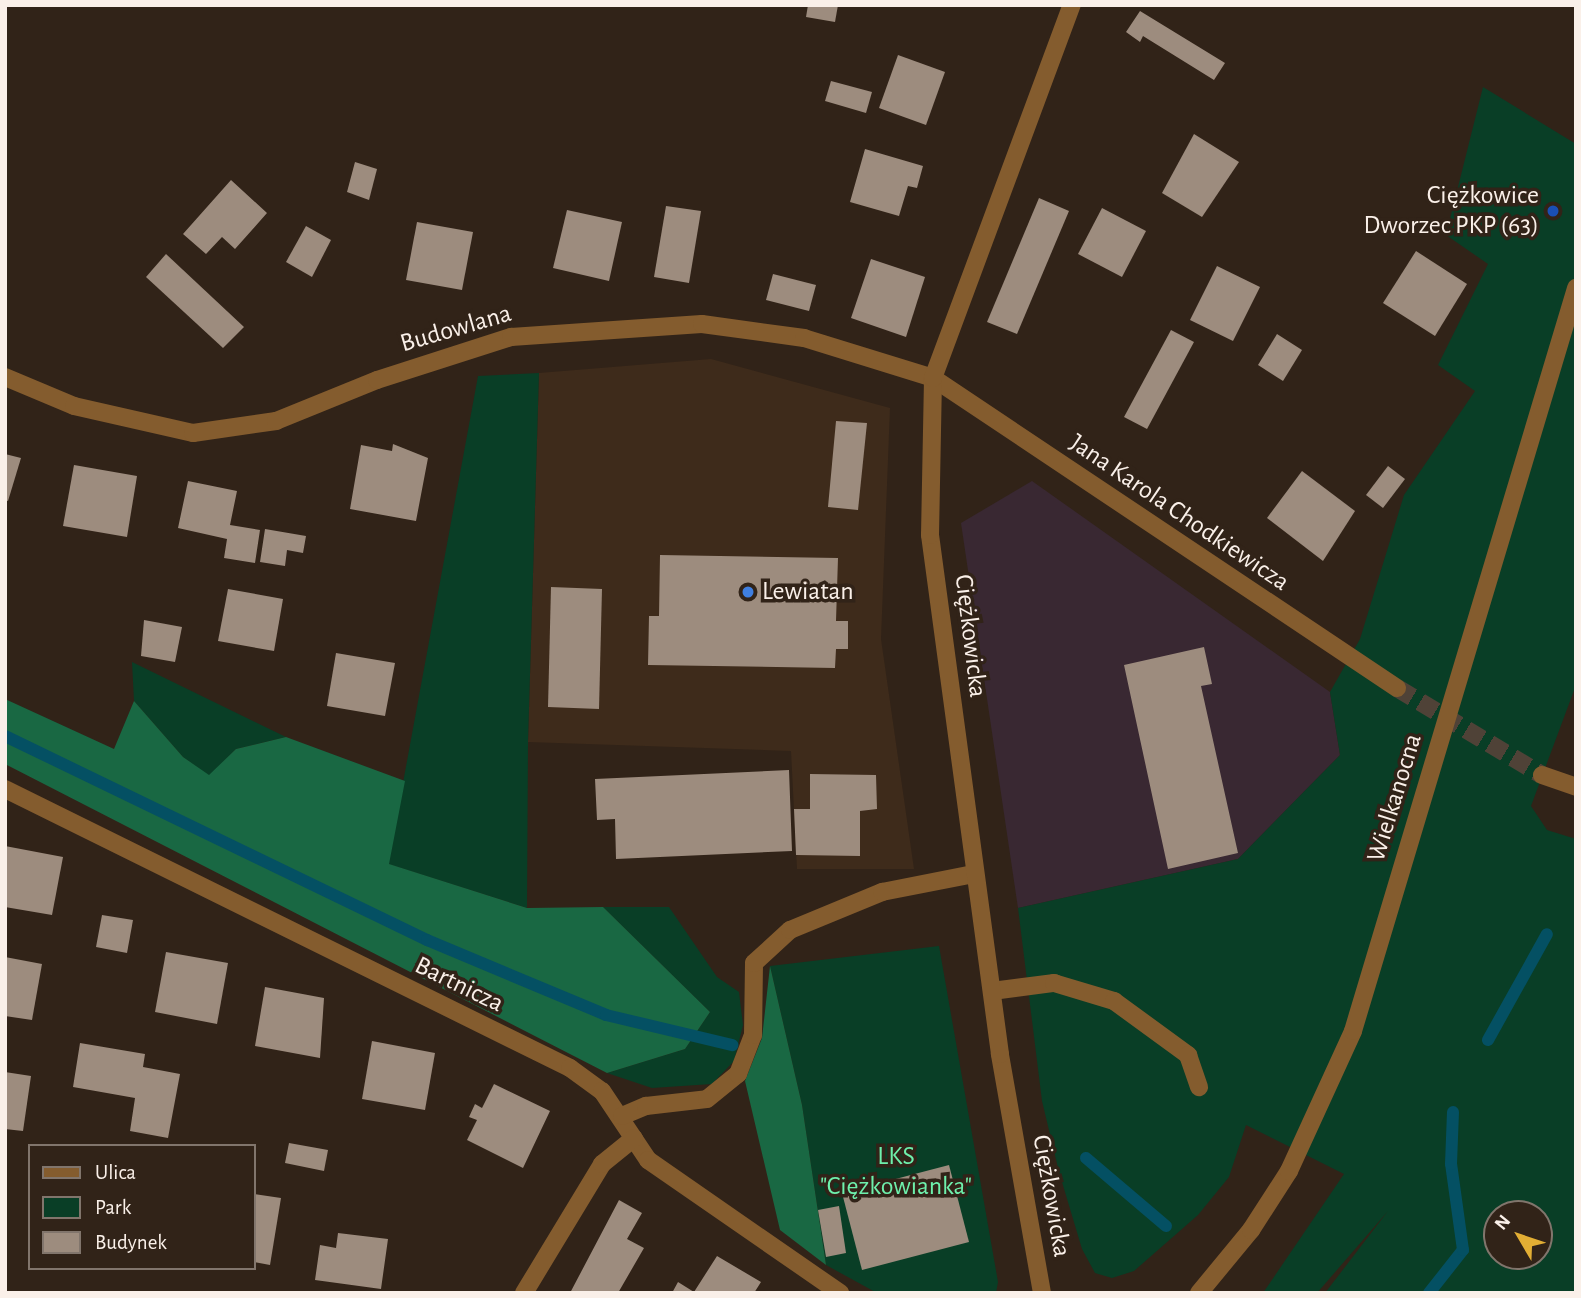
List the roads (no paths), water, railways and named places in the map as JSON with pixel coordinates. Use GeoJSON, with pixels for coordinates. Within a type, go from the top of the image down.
{"type":"FeatureCollection","features":[{"type":"Feature","properties":{"kind":"street","name":"Ciężkowicka"},"geometry":{"type":"LineString","coordinates":[[1042,1293],[974,874],[930,535],[933,378],[1072,5]]}},
{"type":"Feature","properties":{"kind":"street","name":"Wielkanocna"},"geometry":{"type":"LineString","coordinates":[[1199,1293],[1251,1230],[1289,1171],[1353,1031],[1576,288]]}},
{"type":"Feature","properties":{"kind":"street","name":"Budowlana"},"geometry":{"type":"LineString","coordinates":[[5,377],[74,406],[192,433],[276,421],[377,380],[511,337],[702,324],[804,338],[933,378]]}},
{"type":"Feature","properties":{"kind":"street","name":"Jana Karola Chodkiewicza"},"geometry":{"type":"LineString","coordinates":[[933,378],[1396,688]]}},
{"type":"Feature","properties":{"kind":"street"},"geometry":{"type":"LineString","coordinates":[[1542,775],[1576,787]]}},
{"type":"Feature","properties":{"kind":"street","name":"Bartnicza"},"geometry":{"type":"LineString","coordinates":[[5,789],[570,1068],[602,1091],[622,1116],[648,1160],[733,1224],[840,1293]]}},
{"type":"Feature","properties":{"kind":"street"},"geometry":{"type":"LineString","coordinates":[[622,1116],[646,1106],[707,1099],[738,1074],[753,1035],[754,963],[790,930],[882,892],[974,874]]}},
{"type":"Feature","properties":{"kind":"street"},"geometry":{"type":"LineString","coordinates":[[992,991],[1054,983],[1114,1000],[1188,1055],[1199,1087]]}},
{"type":"Feature","properties":{"kind":"street"},"geometry":{"type":"LineString","coordinates":[[524,1293],[603,1164],[634,1138]]}},
{"type":"Feature","properties":{"kind":"waterway"},"geometry":{"type":"LineString","coordinates":[[5,736],[427,940],[606,1015],[732,1045]]}},
{"type":"Feature","properties":{"kind":"waterway"},"geometry":{"type":"LineString","coordinates":[[1488,1040],[1547,934]]}},
{"type":"Feature","properties":{"kind":"waterway"},"geometry":{"type":"LineString","coordinates":[[1429,1293],[1463,1250],[1451,1164],[1453,1112]]}},
{"type":"Feature","properties":{"kind":"waterway"},"geometry":{"type":"LineString","coordinates":[[1086,1158],[1166,1226]]}},
{"type":"Feature","properties":{"kind":"tunnel"},"geometry":{"type":"LineString","coordinates":[[1397,688],[1542,775]]}},
{"type":"Feature","properties":{"kind":"place","name":"Ciężkowice Dworzec PKP (63)"},"geometry":{"type":"Point","coordinates":[1553,211]}},
{"type":"Feature","properties":{"kind":"place","name":"Lewiatan"},"geometry":{"type":"Point","coordinates":[748,592]}},
{"type":"Feature","properties":{"kind":"park label","name":"LKS \"Ciężkowianka\""},"geometry":{"type":"Point","coordinates":[896,1172]}}]}
